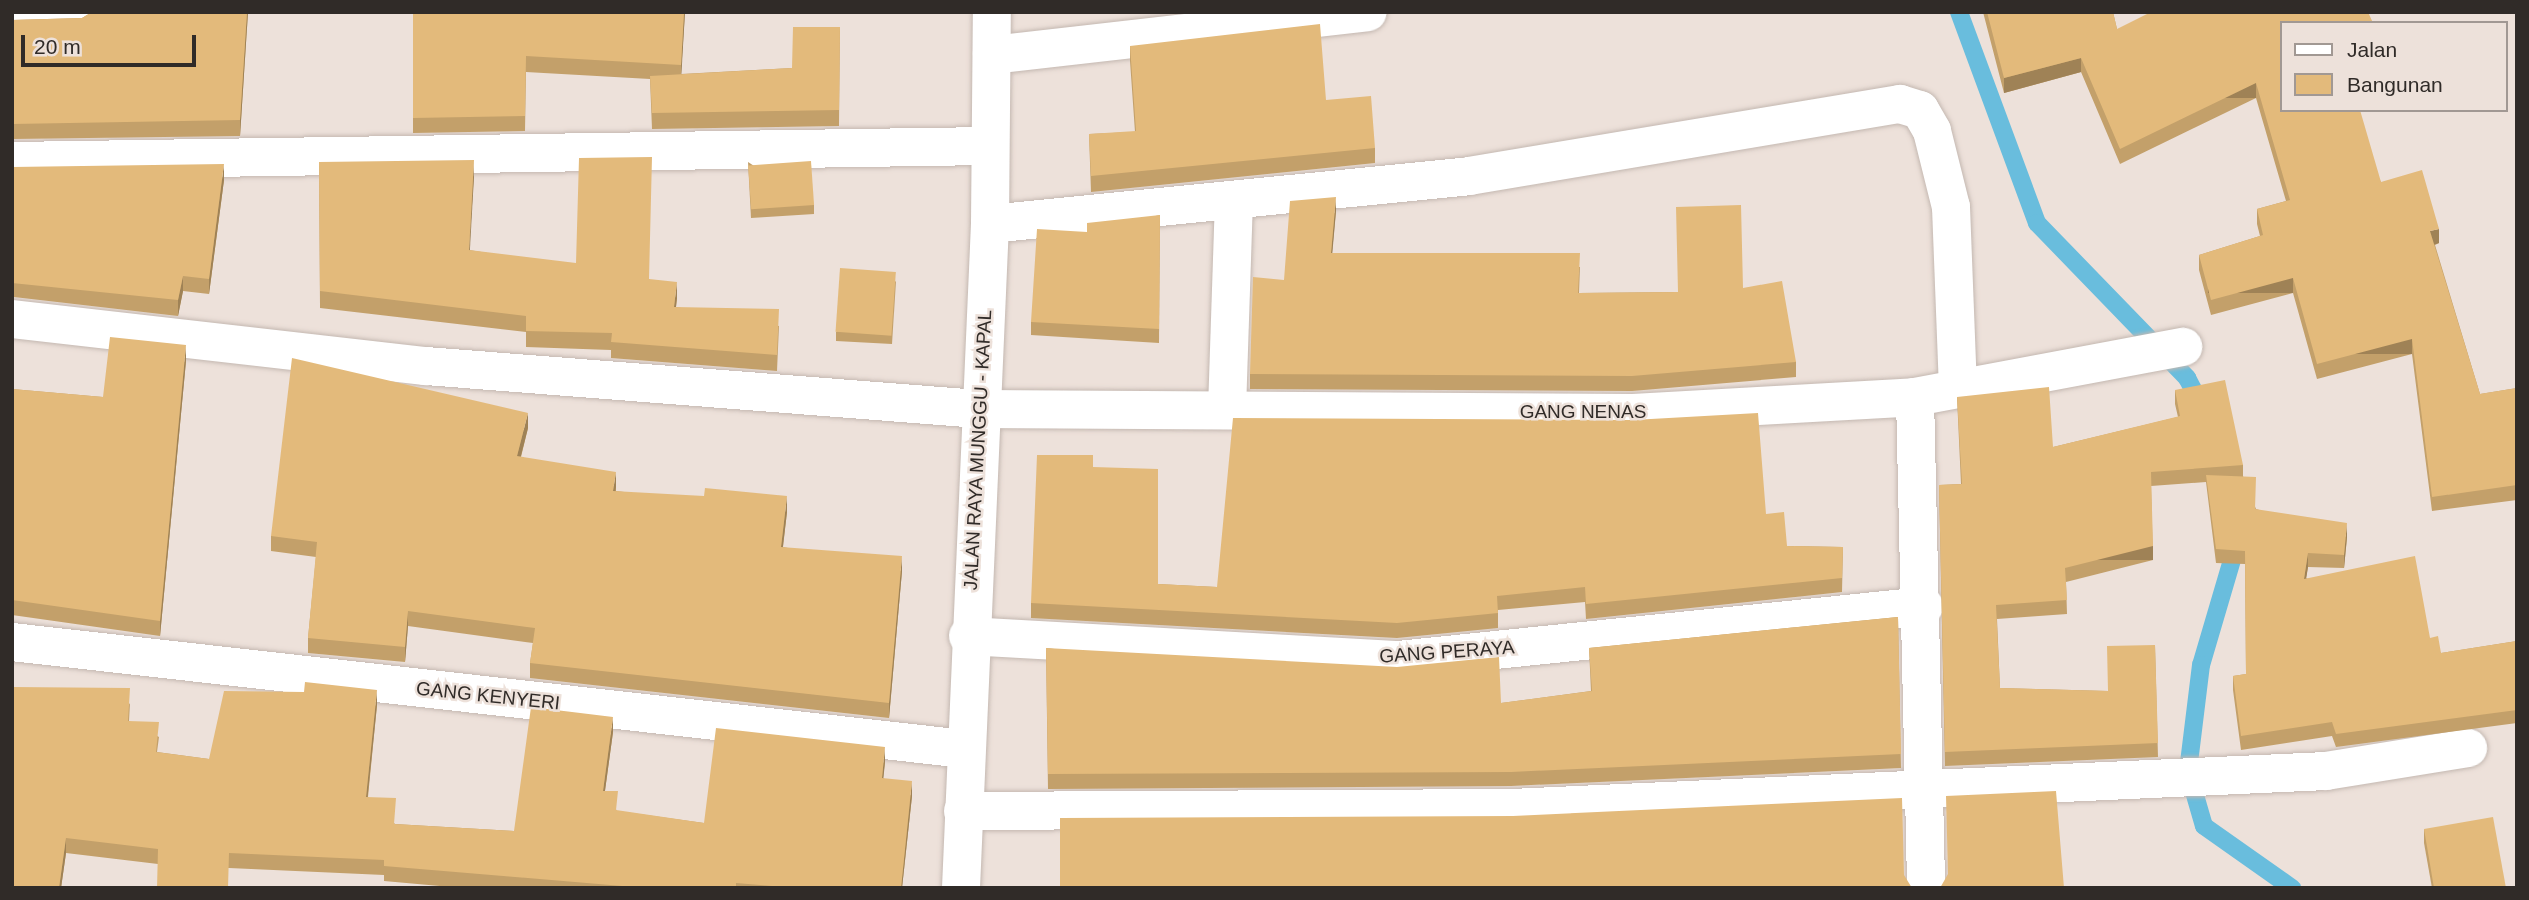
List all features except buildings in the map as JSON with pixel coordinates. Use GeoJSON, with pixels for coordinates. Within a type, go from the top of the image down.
{"type":"FeatureCollection","features":[{"type":"Feature","properties":{"kind":"street"},"geometry":{"type":"LineString","coordinates":[[12,14],[81,12]]}},
{"type":"Feature","properties":{"kind":"street","name":"JALAN RAYA MUNGGU - KAPAL"},"geometry":{"type":"LineString","coordinates":[[961,888],[968,636],[990,224],[992,12]]}},
{"type":"Feature","properties":{"kind":"street"},"geometry":{"type":"LineString","coordinates":[[992,55],[1368,12]]}},
{"type":"Feature","properties":{"kind":"street"},"geometry":{"type":"LineString","coordinates":[[990,224],[1469,176],[1900,104],[1920,110],[1932,131],[1951,207],[1958,389]]}},
{"type":"Feature","properties":{"kind":"street"},"geometry":{"type":"LineString","coordinates":[[12,162],[990,146]]}},
{"type":"Feature","properties":{"kind":"street"},"geometry":{"type":"LineString","coordinates":[[1227,410],[1234,200]]}},
{"type":"Feature","properties":{"kind":"street","name":"GANG NENAS"},"geometry":{"type":"LineString","coordinates":[[12,319],[426,366],[979,409],[1633,413],[1915,397],[2183,347]]}},
{"type":"Feature","properties":{"kind":"street"},"geometry":{"type":"LineString","coordinates":[[1915,397],[1924,606],[1926,888]]}},
{"type":"Feature","properties":{"kind":"street","name":"GANG PERAYA"},"geometry":{"type":"LineString","coordinates":[[968,636],[1398,660],[1924,606]]}},
{"type":"Feature","properties":{"kind":"street","name":"GANG KENYERI"},"geometry":{"type":"LineString","coordinates":[[12,642],[965,749]]}},
{"type":"Feature","properties":{"kind":"street"},"geometry":{"type":"LineString","coordinates":[[963,811],[1512,808],[1924,785],[2326,771],[2468,748]]}},
{"type":"Feature","properties":{"kind":"waterway"},"geometry":{"type":"LineString","coordinates":[[1959,12],[2037,223],[2187,378],[2202,406]]}},
{"type":"Feature","properties":{"kind":"waterway"},"geometry":{"type":"LineString","coordinates":[[2237,543],[2201,665],[2188,771],[2204,826],[2292,888]]}}]}
